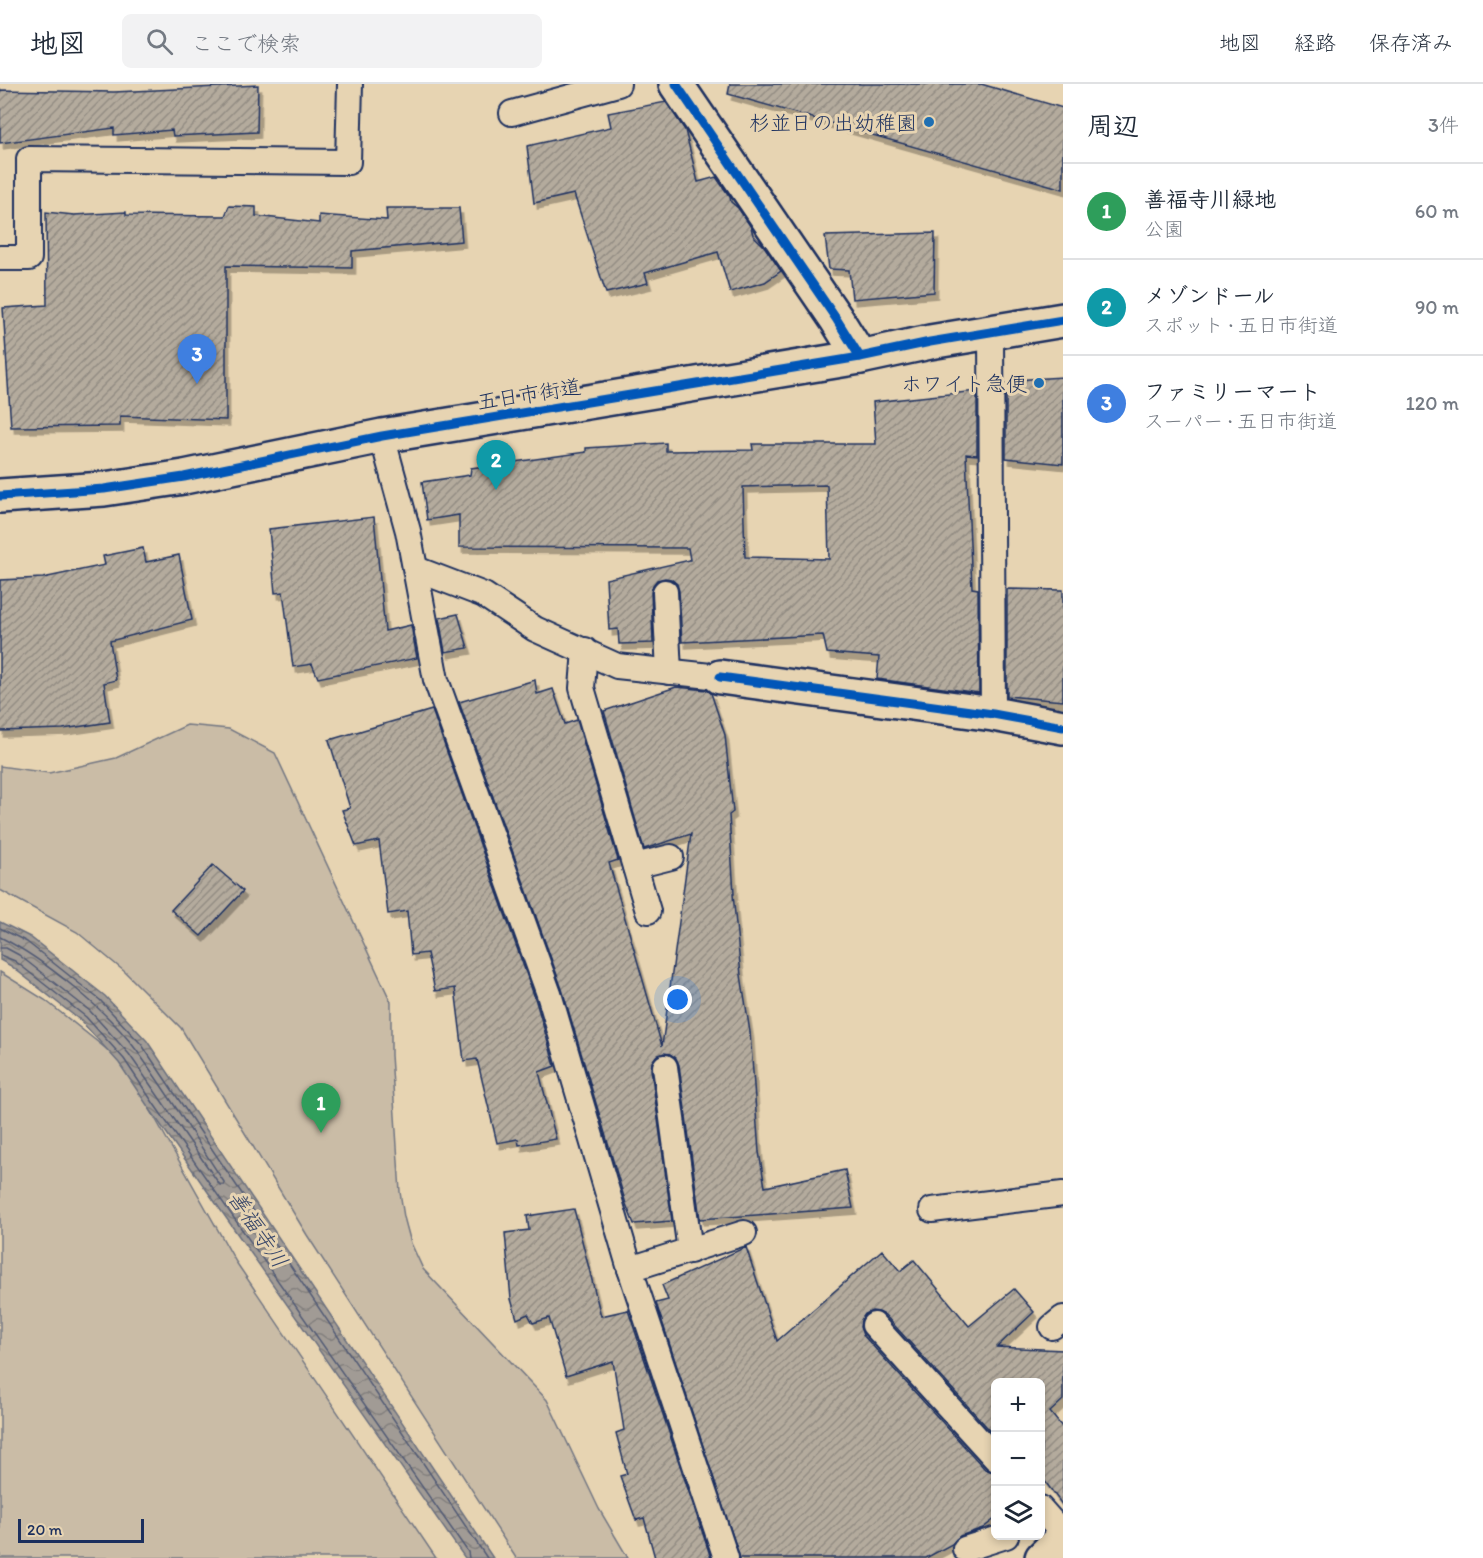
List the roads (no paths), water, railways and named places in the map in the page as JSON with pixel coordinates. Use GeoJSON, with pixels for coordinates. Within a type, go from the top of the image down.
{"type":"FeatureCollection","features":[{"type":"Feature","properties":{"kind":"main road"},"geometry":{"type":"LineString","coordinates":[[676,84],[860,357]]}},
{"type":"Feature","properties":{"kind":"main road","name":"五日市街道"},"geometry":{"type":"LineString","coordinates":[[0,496],[104,489],[184,477],[382,436],[860,357],[930,342],[1063,320]]}},
{"type":"Feature","properties":{"kind":"main road"},"geometry":{"type":"LineString","coordinates":[[720,677],[993,714],[1063,727]]}},
{"type":"Feature","properties":{"kind":"main road"},"geometry":{"type":"LineString","coordinates":[[1042,1558],[1052,1525]]}},
{"type":"Feature","properties":{"kind":"lane"},"geometry":{"type":"LineString","coordinates":[[0,258],[29,258],[29,159],[348,162],[350,84]]}},
{"type":"Feature","properties":{"kind":"lane"},"geometry":{"type":"LineString","coordinates":[[512,113],[618,84]]}},
{"type":"Feature","properties":{"kind":"lane"},"geometry":{"type":"LineString","coordinates":[[991,333],[993,714]]}},
{"type":"Feature","properties":{"kind":"lane"},"geometry":{"type":"LineString","coordinates":[[382,436],[408,531],[436,680],[549,994],[630,1269],[726,1558]]}},
{"type":"Feature","properties":{"kind":"lane"},"geometry":{"type":"LineString","coordinates":[[416,569],[484,595],[535,628],[617,666],[720,677]]}},
{"type":"Feature","properties":{"kind":"lane"},"geometry":{"type":"LineString","coordinates":[[665,592],[669,672]]}},
{"type":"Feature","properties":{"kind":"lane"},"geometry":{"type":"LineString","coordinates":[[585,650],[582,688],[648,911]]}},
{"type":"Feature","properties":{"kind":"lane"},"geometry":{"type":"LineString","coordinates":[[635,866],[671,857]]}},
{"type":"Feature","properties":{"kind":"lane"},"geometry":{"type":"LineString","coordinates":[[665,1067],[690,1251]]}},
{"type":"Feature","properties":{"kind":"lane"},"geometry":{"type":"LineString","coordinates":[[932,1210],[1063,1194]]}},
{"type":"Feature","properties":{"kind":"lane"},"geometry":{"type":"LineString","coordinates":[[630,1269],[744,1233]]}},
{"type":"Feature","properties":{"kind":"lane"},"geometry":{"type":"LineString","coordinates":[[874,1325],[991,1454]]}},
{"type":"Feature","properties":{"kind":"lane"},"geometry":{"type":"LineString","coordinates":[[965,1550],[994,1540]]}},
{"type":"Feature","properties":{"kind":"water","name":"善福寺川"},"geometry":{"type":"Polygon","coordinates":[[[0,922],[30,937],[105,996],[147,1041],[493,1558],[465,1558],[119,1063],[81,1021],[11,966],[0,960],[0,922]]]}},
{"type":"Feature","properties":{"kind":"place","name":"杉並日の出幼稚園"},"geometry":{"type":"Point","coordinates":[929,122]}},
{"type":"Feature","properties":{"kind":"place","name":"ホワイト急便"},"geometry":{"type":"Point","coordinates":[1039,383]}},
{"type":"Feature","properties":{"kind":"place","name":"ファミリーマート"},"geometry":{"type":"Point","coordinates":[197,384]}},
{"type":"Feature","properties":{"kind":"place","name":"メゾンドール"},"geometry":{"type":"Point","coordinates":[496,490]}},
{"type":"Feature","properties":{"kind":"place","name":"善福寺川緑地"},"geometry":{"type":"Point","coordinates":[321,1133]}}]}
